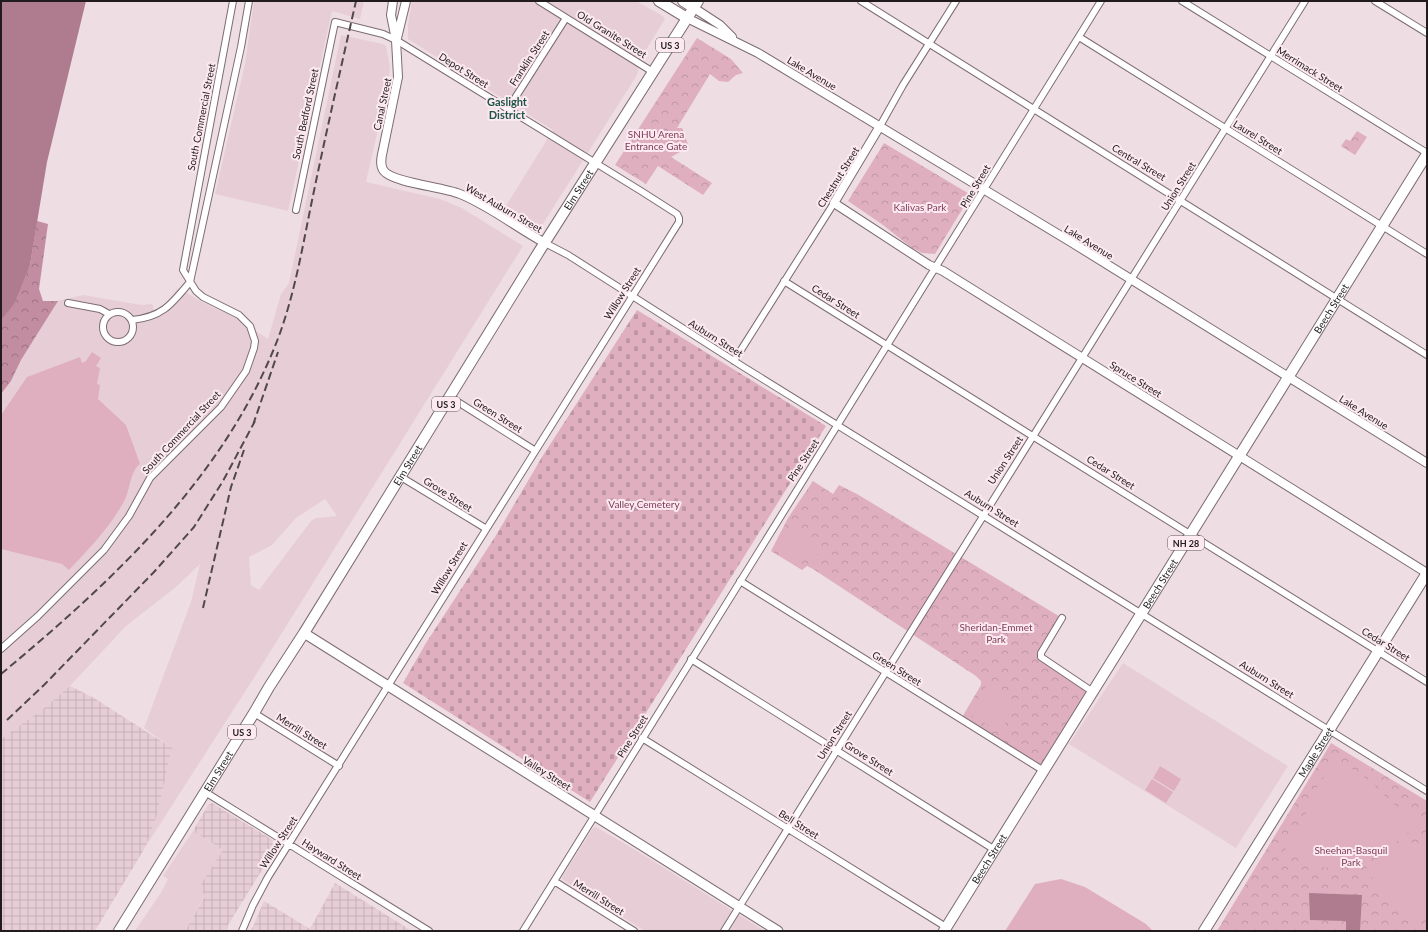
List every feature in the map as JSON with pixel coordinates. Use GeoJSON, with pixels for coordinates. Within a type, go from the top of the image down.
{"type":"FeatureCollection","features":[{"type":"Feature","properties":{"kind":"main road"},"geometry":{"type":"LineString","coordinates":[[659,1],[687,18]]}},
{"type":"Feature","properties":{"kind":"main road"},"geometry":{"type":"LineString","coordinates":[[683,1],[696,4]]}},
{"type":"Feature","properties":{"kind":"main road","name":"Elm Street"},"geometry":{"type":"LineString","coordinates":[[119,931],[254,713],[272,681],[304,633],[545,244],[696,4]]}},
{"type":"Feature","properties":{"kind":"main road","name":"Beech Street"},"geometry":{"type":"LineString","coordinates":[[945,929],[1289,378],[1427,153]]}},
{"type":"Feature","properties":{"kind":"main road","name":"Maple Street"},"geometry":{"type":"LineString","coordinates":[[1204,931],[1427,573]]}},
{"type":"Feature","properties":{"kind":"main road","name":"Valley Street"},"geometry":{"type":"LineString","coordinates":[[304,633],[778,931]]}},
{"type":"Feature","properties":{"kind":"street","name":"South Commercial Street"},"geometry":{"type":"LineString","coordinates":[[1,649],[38,616],[104,550],[130,516],[150,478],[221,407],[246,371],[255,341],[250,326],[239,315],[203,297],[190,282],[183,270],[184,254],[233,1]]}},
{"type":"Feature","properties":{"kind":"street"},"geometry":{"type":"LineString","coordinates":[[132,320],[154,316],[163,311],[172,304],[190,282],[241,47],[249,1]]}},
{"type":"Feature","properties":{"kind":"street","name":"Canal Street"},"geometry":{"type":"LineString","coordinates":[[384,171],[381,162],[382,150],[398,77],[396,40],[391,15],[392,1]]}},
{"type":"Feature","properties":{"kind":"street","name":"Canal Street"},"geometry":{"type":"LineString","coordinates":[[396,40],[406,1]]}},
{"type":"Feature","properties":{"kind":"street","name":"Old Granite Street"},"geometry":{"type":"LineString","coordinates":[[539,1],[653,72]]}},
{"type":"Feature","properties":{"kind":"street","name":"Central Street"},"geometry":{"type":"LineString","coordinates":[[861,1],[1427,355]]}},
{"type":"Feature","properties":{"kind":"street","name":"Chestnut Street"},"geometry":{"type":"LineString","coordinates":[[734,361],[834,203],[880,126],[902,84],[956,1]]}},
{"type":"Feature","properties":{"kind":"street","name":"Pine Street"},"geometry":{"type":"LineString","coordinates":[[523,931],[691,659],[888,346],[1033,109],[1102,1]]}},
{"type":"Feature","properties":{"kind":"street","name":"Merrimack Street"},"geometry":{"type":"LineString","coordinates":[[1182,1],[1427,153]]}},
{"type":"Feature","properties":{"kind":"street","name":"Union Street"},"geometry":{"type":"LineString","coordinates":[[724,931],[983,514],[1305,1]]}},
{"type":"Feature","properties":{"kind":"street"},"geometry":{"type":"LineString","coordinates":[[1375,1],[1427,33]]}},
{"type":"Feature","properties":{"kind":"street","name":"Lake Avenue"},"geometry":{"type":"LineString","coordinates":[[696,4],[738,41],[1131,279],[1427,463]]}},
{"type":"Feature","properties":{"kind":"street","name":"Franklin Street"},"geometry":{"type":"LineString","coordinates":[[508,109],[566,18]]}},
{"type":"Feature","properties":{"kind":"street","name":"Lake Avenue"},"geometry":{"type":"LineString","coordinates":[[687,18],[713,32],[738,41]]}},
{"type":"Feature","properties":{"kind":"street","name":"Depot Street"},"geometry":{"type":"LineString","coordinates":[[335,22],[383,34],[396,40],[595,164]]}},
{"type":"Feature","properties":{"kind":"street","name":"South Bedford Street"},"geometry":{"type":"LineString","coordinates":[[296,210],[335,22]]}},
{"type":"Feature","properties":{"kind":"street","name":"Laurel Street"},"geometry":{"type":"LineString","coordinates":[[1079,37],[1427,254]]}},
{"type":"Feature","properties":{"kind":"street","name":"Willow Street"},"geometry":{"type":"LineString","coordinates":[[242,931],[262,887],[339,766],[485,528],[679,222],[679,218],[672,211],[595,164]]}},
{"type":"Feature","properties":{"kind":"street","name":"West Auburn Street"},"geometry":{"type":"LineString","coordinates":[[384,171],[387,174],[400,179],[460,194],[545,244]]}},
{"type":"Feature","properties":{"kind":"street","name":"Spruce Street"},"geometry":{"type":"LineString","coordinates":[[834,203],[1427,573]]}},
{"type":"Feature","properties":{"kind":"street","name":"Auburn Street"},"geometry":{"type":"LineString","coordinates":[[545,244],[568,255],[734,361],[839,424],[1427,792]]}},
{"type":"Feature","properties":{"kind":"street","name":"Cedar Street"},"geometry":{"type":"LineString","coordinates":[[784,281],[1427,682]]}},
{"type":"Feature","properties":{"kind":"street"},"geometry":{"type":"LineString","coordinates":[[68,303],[100,309],[109,314],[121,312],[132,320],[133,324],[132,334],[125,341],[116,342],[108,339],[103,331],[103,322],[109,314]]}},
{"type":"Feature","properties":{"kind":"street","name":"Green Street"},"geometry":{"type":"LineString","coordinates":[[450,397],[534,450]]}},
{"type":"Feature","properties":{"kind":"street","name":"Grove Street"},"geometry":{"type":"LineString","coordinates":[[401,477],[485,528]]}},
{"type":"Feature","properties":{"kind":"street","name":"Green Street"},"geometry":{"type":"LineString","coordinates":[[740,581],[1044,771]]}},
{"type":"Feature","properties":{"kind":"street"},"geometry":{"type":"LineString","coordinates":[[1062,618],[1041,653],[1041,657],[1093,692]]}},
{"type":"Feature","properties":{"kind":"street","name":"Grove Street"},"geometry":{"type":"LineString","coordinates":[[691,659],[995,850]]}},
{"type":"Feature","properties":{"kind":"street","name":"Merrill Street"},"geometry":{"type":"LineString","coordinates":[[254,713],[339,766]]}},
{"type":"Feature","properties":{"kind":"street","name":"Bell Street"},"geometry":{"type":"LineString","coordinates":[[642,738],[788,828],[945,929]]}},
{"type":"Feature","properties":{"kind":"street","name":"Hayward Street"},"geometry":{"type":"LineString","coordinates":[[205,792],[429,931]]}},
{"type":"Feature","properties":{"kind":"street","name":"Merrill Street"},"geometry":{"type":"LineString","coordinates":[[554,881],[634,931]]}},
{"type":"Feature","properties":{"kind":"shaded area"},"geometry":{"type":"Polygon","coordinates":[[[1,1],[86,1],[47,162],[30,265],[14,304],[1,320],[1,1]]]}},
{"type":"Feature","properties":{"kind":"shaded area"},"geometry":{"type":"Polygon","coordinates":[[[254,1],[364,1],[360,19],[332,11],[288,211],[215,194],[245,64],[254,1]]]}},
{"type":"Feature","properties":{"kind":"shaded area"},"geometry":{"type":"Polygon","coordinates":[[[412,1],[636,1],[663,16],[665,19],[641,58],[637,75],[539,230],[504,209],[553,130],[408,39],[408,24],[412,1]]]}},
{"type":"Feature","properties":{"kind":"shaded area"},"geometry":{"type":"Polygon","coordinates":[[[341,35],[383,44],[386,46],[390,67],[388,85],[366,182],[440,199],[462,208],[523,246],[257,673],[146,846],[157,815],[172,748],[144,728],[191,602],[200,564],[176,587],[126,626],[70,686],[43,709],[1,739],[1,394],[11,381],[21,360],[58,301],[83,295],[141,305],[151,304],[153,305],[154,311],[162,308],[178,288],[204,303],[236,318],[268,339],[281,294],[289,283],[341,35]],[[325,499],[296,518],[272,545],[249,557],[251,585],[259,590],[311,521],[316,518],[337,516],[325,499]]]}},
{"type":"Feature","properties":{"kind":"shaded area"},"geometry":{"type":"Polygon","coordinates":[[[1123,663],[1288,766],[1236,848],[1069,744],[1123,663]]]}},
{"type":"Feature","properties":{"kind":"shaded area"},"geometry":{"type":"Polygon","coordinates":[[[70,686],[94,698],[172,748],[157,815],[146,846],[95,931],[1,931],[1,739],[43,709],[70,686]]]}},
{"type":"Feature","properties":{"kind":"shaded area"},"geometry":{"type":"Polygon","coordinates":[[[212,803],[273,840],[272,843],[277,846],[228,925],[227,931],[185,931],[205,896],[200,886],[223,850],[193,831],[208,805],[212,803]]]}},
{"type":"Feature","properties":{"kind":"shaded area"},"geometry":{"type":"Polygon","coordinates":[[[596,827],[765,931],[645,931],[563,880],[562,877],[593,828],[596,827]]]}},
{"type":"Feature","properties":{"kind":"shaded area"},"geometry":{"type":"Polygon","coordinates":[[[193,831],[223,850],[205,895],[185,931],[135,931],[162,891],[168,879],[163,876],[193,831]]]}},
{"type":"Feature","properties":{"kind":"shaded area"},"geometry":{"type":"Polygon","coordinates":[[[335,883],[412,931],[251,931],[264,901],[310,929],[335,883]]]}},
{"type":"Feature","properties":{"kind":"shaded area"},"geometry":{"type":"Polygon","coordinates":[[[1309,893],[1362,895],[1360,931],[1346,931],[1346,921],[1310,920],[1309,893]]]}},
{"type":"Feature","properties":{"kind":"green space","name":"SNHU Arena Entrance Gate"},"geometry":{"type":"Polygon","coordinates":[[[697,38],[731,59],[743,73],[736,75],[728,82],[719,81],[710,74],[677,128],[682,128],[689,147],[671,157],[712,183],[703,195],[658,166],[646,184],[615,165],[697,38]]]}},
{"type":"Feature","properties":{"kind":"green space"},"geometry":{"type":"Polygon","coordinates":[[[1357,131],[1367,137],[1355,155],[1341,146],[1346,139],[1350,141],[1357,131]]]}},
{"type":"Feature","properties":{"kind":"green space","name":"Kalivas Park"},"geometry":{"type":"Polygon","coordinates":[[[884,143],[971,195],[935,254],[922,253],[912,248],[883,225],[848,201],[884,143]]]}},
{"type":"Feature","properties":{"kind":"green space"},"geometry":{"type":"Polygon","coordinates":[[[37,221],[48,224],[39,289],[43,301],[58,301],[21,360],[11,381],[1,394],[1,320],[30,265],[37,221]]]}},
{"type":"Feature","properties":{"kind":"green space","name":"Valley Cemetery"},"geometry":{"type":"Polygon","coordinates":[[[637,310],[826,426],[590,802],[403,683],[426,643],[495,537],[542,457],[637,310]]]}},
{"type":"Feature","properties":{"kind":"green space"},"geometry":{"type":"Polygon","coordinates":[[[92,352],[101,358],[96,366],[100,368],[97,384],[100,385],[98,399],[126,425],[140,464],[135,470],[126,497],[115,516],[100,536],[69,570],[62,564],[1,549],[1,415],[27,377],[80,357],[82,363],[86,361],[92,352]]]}},
{"type":"Feature","properties":{"kind":"green space","name":"Sheridan-Emmet Park"},"geometry":{"type":"Polygon","coordinates":[[[813,481],[833,494],[839,485],[857,494],[1062,618],[1041,654],[1093,692],[1044,771],[961,719],[981,685],[981,681],[976,676],[813,569],[807,566],[802,570],[771,551],[788,518],[813,481]]]}},
{"type":"Feature","properties":{"kind":"green space"},"geometry":{"type":"Polygon","coordinates":[[[793,527],[814,541],[821,549],[812,563],[805,558],[801,564],[774,547],[786,529],[790,531],[793,527]]]}},
{"type":"Feature","properties":{"kind":"green space"},"geometry":{"type":"Polygon","coordinates":[[[986,686],[1016,705],[1000,732],[969,714],[986,686]]]}},
{"type":"Feature","properties":{"kind":"green space","name":"Sheehan-Basquil Park"},"geometry":{"type":"Polygon","coordinates":[[[1331,743],[1427,801],[1427,931],[1217,931],[1331,743]]]}},
{"type":"Feature","properties":{"kind":"green space"},"geometry":{"type":"Polygon","coordinates":[[[1343,763],[1370,781],[1392,803],[1421,823],[1375,856],[1349,866],[1335,868],[1322,867],[1284,852],[1308,810],[1314,792],[1331,766],[1343,763]]]}},
{"type":"Feature","properties":{"kind":"green space"},"geometry":{"type":"Polygon","coordinates":[[[1160,766],[1181,779],[1174,791],[1153,778],[1160,766]]]}},
{"type":"Feature","properties":{"kind":"green space"},"geometry":{"type":"Polygon","coordinates":[[[1152,779],[1173,792],[1166,803],[1145,790],[1152,779]]]}},
{"type":"Feature","properties":{"kind":"green space"},"geometry":{"type":"Polygon","coordinates":[[[1409,842],[1427,845],[1427,913],[1414,920],[1406,916],[1392,905],[1366,868],[1378,858],[1409,842]]]}},
{"type":"Feature","properties":{"kind":"green space"},"geometry":{"type":"Polygon","coordinates":[[[1061,879],[1085,887],[1146,924],[1153,931],[1005,931],[1035,884],[1061,879]]]}},
{"type":"Feature","properties":{"kind":"railway"},"geometry":{"type":"LineString","coordinates":[[1,674],[81,604],[157,529],[191,488],[222,445],[250,399],[281,331],[293,291],[356,1]]}},
{"type":"Feature","properties":{"kind":"railway"},"geometry":{"type":"LineString","coordinates":[[253,425],[278,352]]}},
{"type":"Feature","properties":{"kind":"railway"},"geometry":{"type":"LineString","coordinates":[[7,720],[44,685],[154,572],[194,527],[223,481],[255,421]]}},
{"type":"Feature","properties":{"kind":"railway"},"geometry":{"type":"LineString","coordinates":[[203,608],[231,487],[244,450]]}},
{"type":"Feature","properties":{"kind":"district","name":"Gaslight District"},"geometry":{"type":"Point","coordinates":[507,107]}}]}
